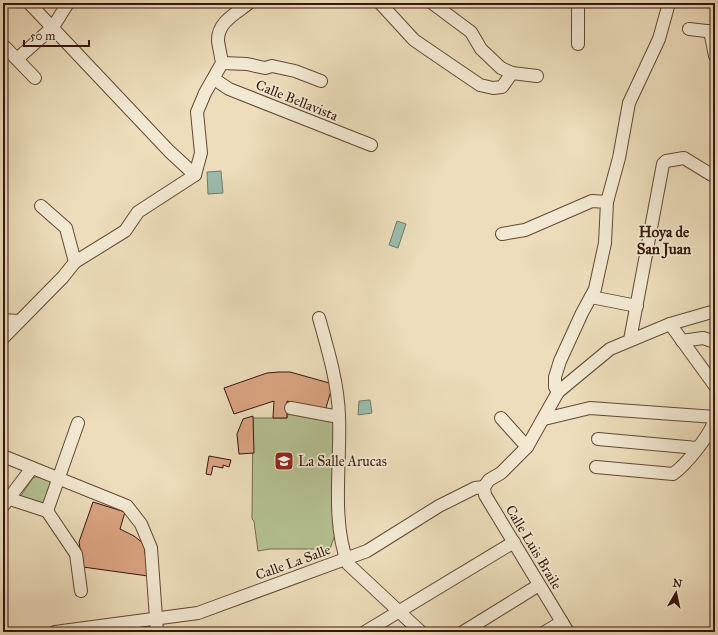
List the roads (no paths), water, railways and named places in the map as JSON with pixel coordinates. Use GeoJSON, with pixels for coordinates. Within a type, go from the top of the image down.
{"type":"FeatureCollection","features":[{"type":"Feature","properties":{"kind":"street"},"geometry":{"type":"LineString","coordinates":[[29,3],[53,27],[94,73],[170,151],[195,174]]}},
{"type":"Feature","properties":{"kind":"street"},"geometry":{"type":"LineString","coordinates":[[18,59],[53,27],[68,3]]}},
{"type":"Feature","properties":{"kind":"street"},"geometry":{"type":"LineString","coordinates":[[380,3],[414,40],[480,85],[493,88],[502,87],[512,73]]}},
{"type":"Feature","properties":{"kind":"street"},"geometry":{"type":"LineString","coordinates":[[432,3],[472,32],[481,49],[501,68],[512,73],[537,76]]}},
{"type":"Feature","properties":{"kind":"street"},"geometry":{"type":"LineString","coordinates":[[578,3],[578,44]]}},
{"type":"Feature","properties":{"kind":"street"},"geometry":{"type":"LineString","coordinates":[[558,392],[555,387],[555,377],[560,361],[595,289],[605,243],[606,202],[619,158],[629,103],[659,39],[668,3]]}},
{"type":"Feature","properties":{"kind":"street"},"geometry":{"type":"LineString","coordinates":[[3,338],[63,277],[75,262],[125,231],[138,212],[195,174],[201,153],[198,112],[205,93],[222,63],[218,40],[220,29],[230,16],[244,4]]}},
{"type":"Feature","properties":{"kind":"street"},"geometry":{"type":"LineString","coordinates":[[689,29],[712,31],[715,56]]}},
{"type":"Feature","properties":{"kind":"street"},"geometry":{"type":"LineString","coordinates":[[6,47],[35,78]]}},
{"type":"Feature","properties":{"kind":"street"},"geometry":{"type":"LineString","coordinates":[[222,63],[247,64],[265,68],[272,66],[294,71],[321,81]]}},
{"type":"Feature","properties":{"kind":"street","name":"Calle Bellavista"},"geometry":{"type":"LineString","coordinates":[[214,79],[229,89],[371,145]]}},
{"type":"Feature","properties":{"kind":"street"},"geometry":{"type":"LineString","coordinates":[[630,340],[663,164],[666,161],[684,158],[715,177]]}},
{"type":"Feature","properties":{"kind":"street"},"geometry":{"type":"LineString","coordinates":[[502,234],[525,230],[592,201],[606,202]]}},
{"type":"Feature","properties":{"kind":"street"},"geometry":{"type":"LineString","coordinates":[[41,206],[66,228],[75,262]]}},
{"type":"Feature","properties":{"kind":"street"},"geometry":{"type":"LineString","coordinates":[[591,297],[636,306]]}},
{"type":"Feature","properties":{"kind":"street"},"geometry":{"type":"LineString","coordinates":[[421,632],[348,564],[346,559],[367,551],[439,506],[475,488],[484,487],[489,480],[501,472],[527,447],[558,392],[610,349],[670,324],[715,311]]}},
{"type":"Feature","properties":{"kind":"street","name":"Calle La Salle"},"geometry":{"type":"LineString","coordinates":[[55,632],[156,626],[198,613],[346,559],[339,526],[338,396],[320,318]]}},
{"type":"Feature","properties":{"kind":"street"},"geometry":{"type":"LineString","coordinates":[[3,320],[19,321]]}},
{"type":"Feature","properties":{"kind":"street"},"geometry":{"type":"LineString","coordinates":[[670,324],[715,386]]}},
{"type":"Feature","properties":{"kind":"street"},"geometry":{"type":"LineString","coordinates":[[682,341],[694,338],[703,338],[715,342]]}},
{"type":"Feature","properties":{"kind":"street"},"geometry":{"type":"LineString","coordinates":[[291,408],[339,417]]}},
{"type":"Feature","properties":{"kind":"street"},"geometry":{"type":"LineString","coordinates":[[544,419],[590,408],[715,418],[712,428],[681,469],[673,474],[596,468]]}},
{"type":"Feature","properties":{"kind":"street"},"geometry":{"type":"LineString","coordinates":[[501,418],[527,447]]}},
{"type":"Feature","properties":{"kind":"street"},"geometry":{"type":"LineString","coordinates":[[47,511],[78,423]]}},
{"type":"Feature","properties":{"kind":"street"},"geometry":{"type":"LineString","coordinates":[[598,439],[697,448]]}},
{"type":"Feature","properties":{"kind":"street"},"geometry":{"type":"LineString","coordinates":[[3,456],[127,506],[141,524],[151,548],[156,626]]}},
{"type":"Feature","properties":{"kind":"street"},"geometry":{"type":"LineString","coordinates":[[32,468],[5,504],[47,511],[76,554],[81,591]]}},
{"type":"Feature","properties":{"kind":"street","name":"Calle Luis Braile"},"geometry":{"type":"LineString","coordinates":[[484,487],[485,495],[565,627]]}},
{"type":"Feature","properties":{"kind":"street"},"geometry":{"type":"LineString","coordinates":[[365,632],[514,542]]}},
{"type":"Feature","properties":{"kind":"street"},"geometry":{"type":"LineString","coordinates":[[463,632],[539,585]]}},
{"type":"Feature","properties":{"kind":"street"},"geometry":{"type":"LineString","coordinates":[[545,632],[565,627]]}},
{"type":"Feature","properties":{"kind":"place","name":"La Salle Arucas"},"geometry":{"type":"Point","coordinates":[284,461]}},
{"type":"Feature","properties":{"kind":"district","name":"Hoya de San Juan"},"geometry":{"type":"Point","coordinates":[664,240]}}]}
